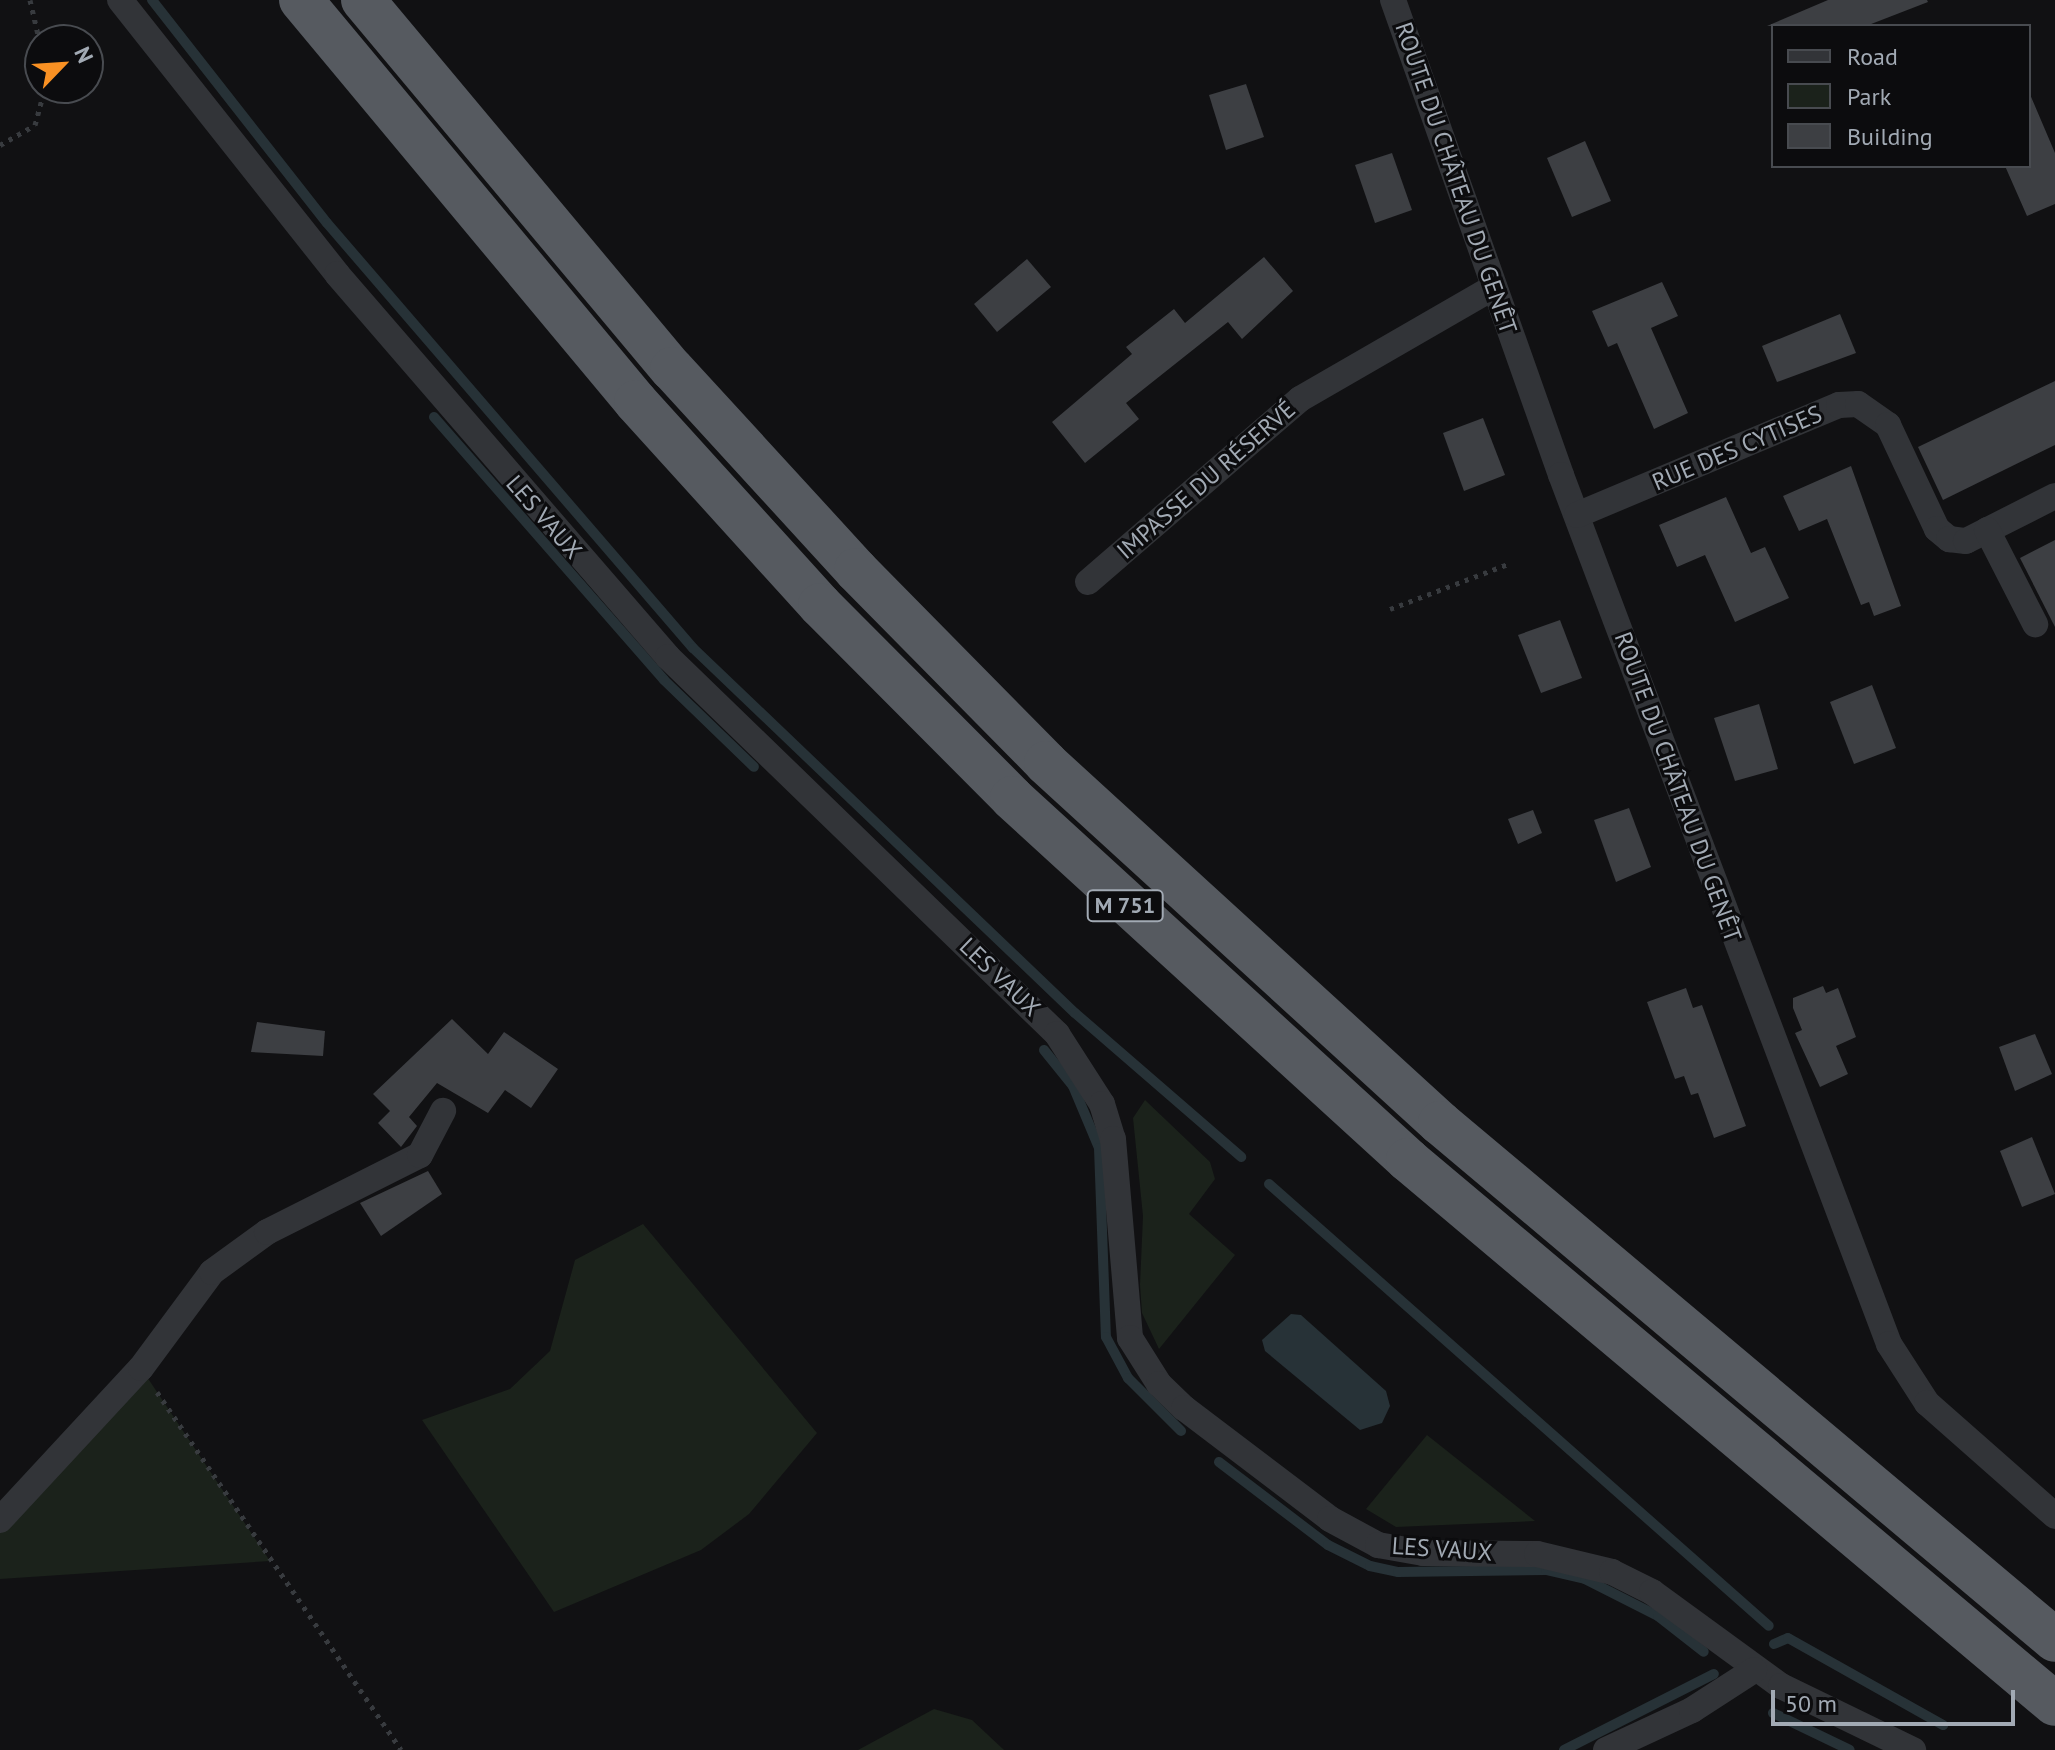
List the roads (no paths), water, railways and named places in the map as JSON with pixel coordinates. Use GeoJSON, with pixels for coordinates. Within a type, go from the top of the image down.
{"type":"FeatureCollection","features":[{"type":"Feature","properties":{"kind":"highway","name":"M 751"},"geometry":{"type":"LineString","coordinates":[[301,0],[636,402],[820,605],[1012,798],[1386,1141],[2055,1704]]}},
{"type":"Feature","properties":{"kind":"highway","name":"M 751"},"geometry":{"type":"LineString","coordinates":[[363,0],[732,437],[1046,763],[1440,1123],[2055,1640]]}},
{"type":"Feature","properties":{"kind":"street","name":"LES VAUX"},"geometry":{"type":"LineString","coordinates":[[120,0],[337,274],[668,657],[1057,1034],[1102,1104],[1113,1139],[1123,1307],[1130,1338],[1159,1384],[1351,1532],[1410,1551],[1537,1554],[1600,1568],[1652,1592],[1754,1670],[1913,1750]]}},
{"type":"Feature","properties":{"kind":"street","name":"ROUTE DU CHÂTEAU DU GENÊT"},"geometry":{"type":"LineString","coordinates":[[1393,0],[1577,515],[1889,1344],[1927,1403],[2055,1516]]}},
{"type":"Feature","properties":{"kind":"street","name":"IMPASSE DU RÉSERVÉ"},"geometry":{"type":"LineString","coordinates":[[1088,582],[1300,399],[1494,287]]}},
{"type":"Feature","properties":{"kind":"street","name":"RUE DES CYTISES"},"geometry":{"type":"LineString","coordinates":[[1577,515],[1839,405],[1858,404],[1888,425],[1937,529],[1949,539],[1966,541],[2055,496]]}},
{"type":"Feature","properties":{"kind":"street"},"geometry":{"type":"LineString","coordinates":[[1987,530],[2035,624]]}},
{"type":"Feature","properties":{"kind":"street"},"geometry":{"type":"LineString","coordinates":[[0,1520],[141,1368],[212,1272],[267,1232],[420,1155],[443,1111]]}},
{"type":"Feature","properties":{"kind":"street"},"geometry":{"type":"LineString","coordinates":[[1606,1750],[1692,1710],[1754,1670]]}},
{"type":"Feature","properties":{"kind":"waterway"},"geometry":{"type":"LineString","coordinates":[[152,0],[327,223],[693,648],[1075,1013],[1241,1157]]}},
{"type":"Feature","properties":{"kind":"waterway"},"geometry":{"type":"LineString","coordinates":[[434,417],[664,680],[754,767]]}},
{"type":"Feature","properties":{"kind":"waterway"},"geometry":{"type":"LineString","coordinates":[[1044,1050],[1073,1086],[1099,1148],[1106,1337],[1128,1378],[1181,1431]]}},
{"type":"Feature","properties":{"kind":"waterway"},"geometry":{"type":"LineString","coordinates":[[1269,1184],[1769,1626]]}},
{"type":"Feature","properties":{"kind":"waterway"},"geometry":{"type":"LineString","coordinates":[[1219,1462],[1328,1545],[1370,1566],[1398,1572],[1546,1570],[1585,1579],[1658,1616],[1704,1652]]}},
{"type":"Feature","properties":{"kind":"waterway"},"geometry":{"type":"LineString","coordinates":[[1774,1644],[1788,1638],[1943,1725]]}},
{"type":"Feature","properties":{"kind":"waterway"},"geometry":{"type":"LineString","coordinates":[[1564,1750],[1714,1674]]}},
{"type":"Feature","properties":{"kind":"waterway"},"geometry":{"type":"LineString","coordinates":[[1773,1713],[1850,1750]]}}]}
